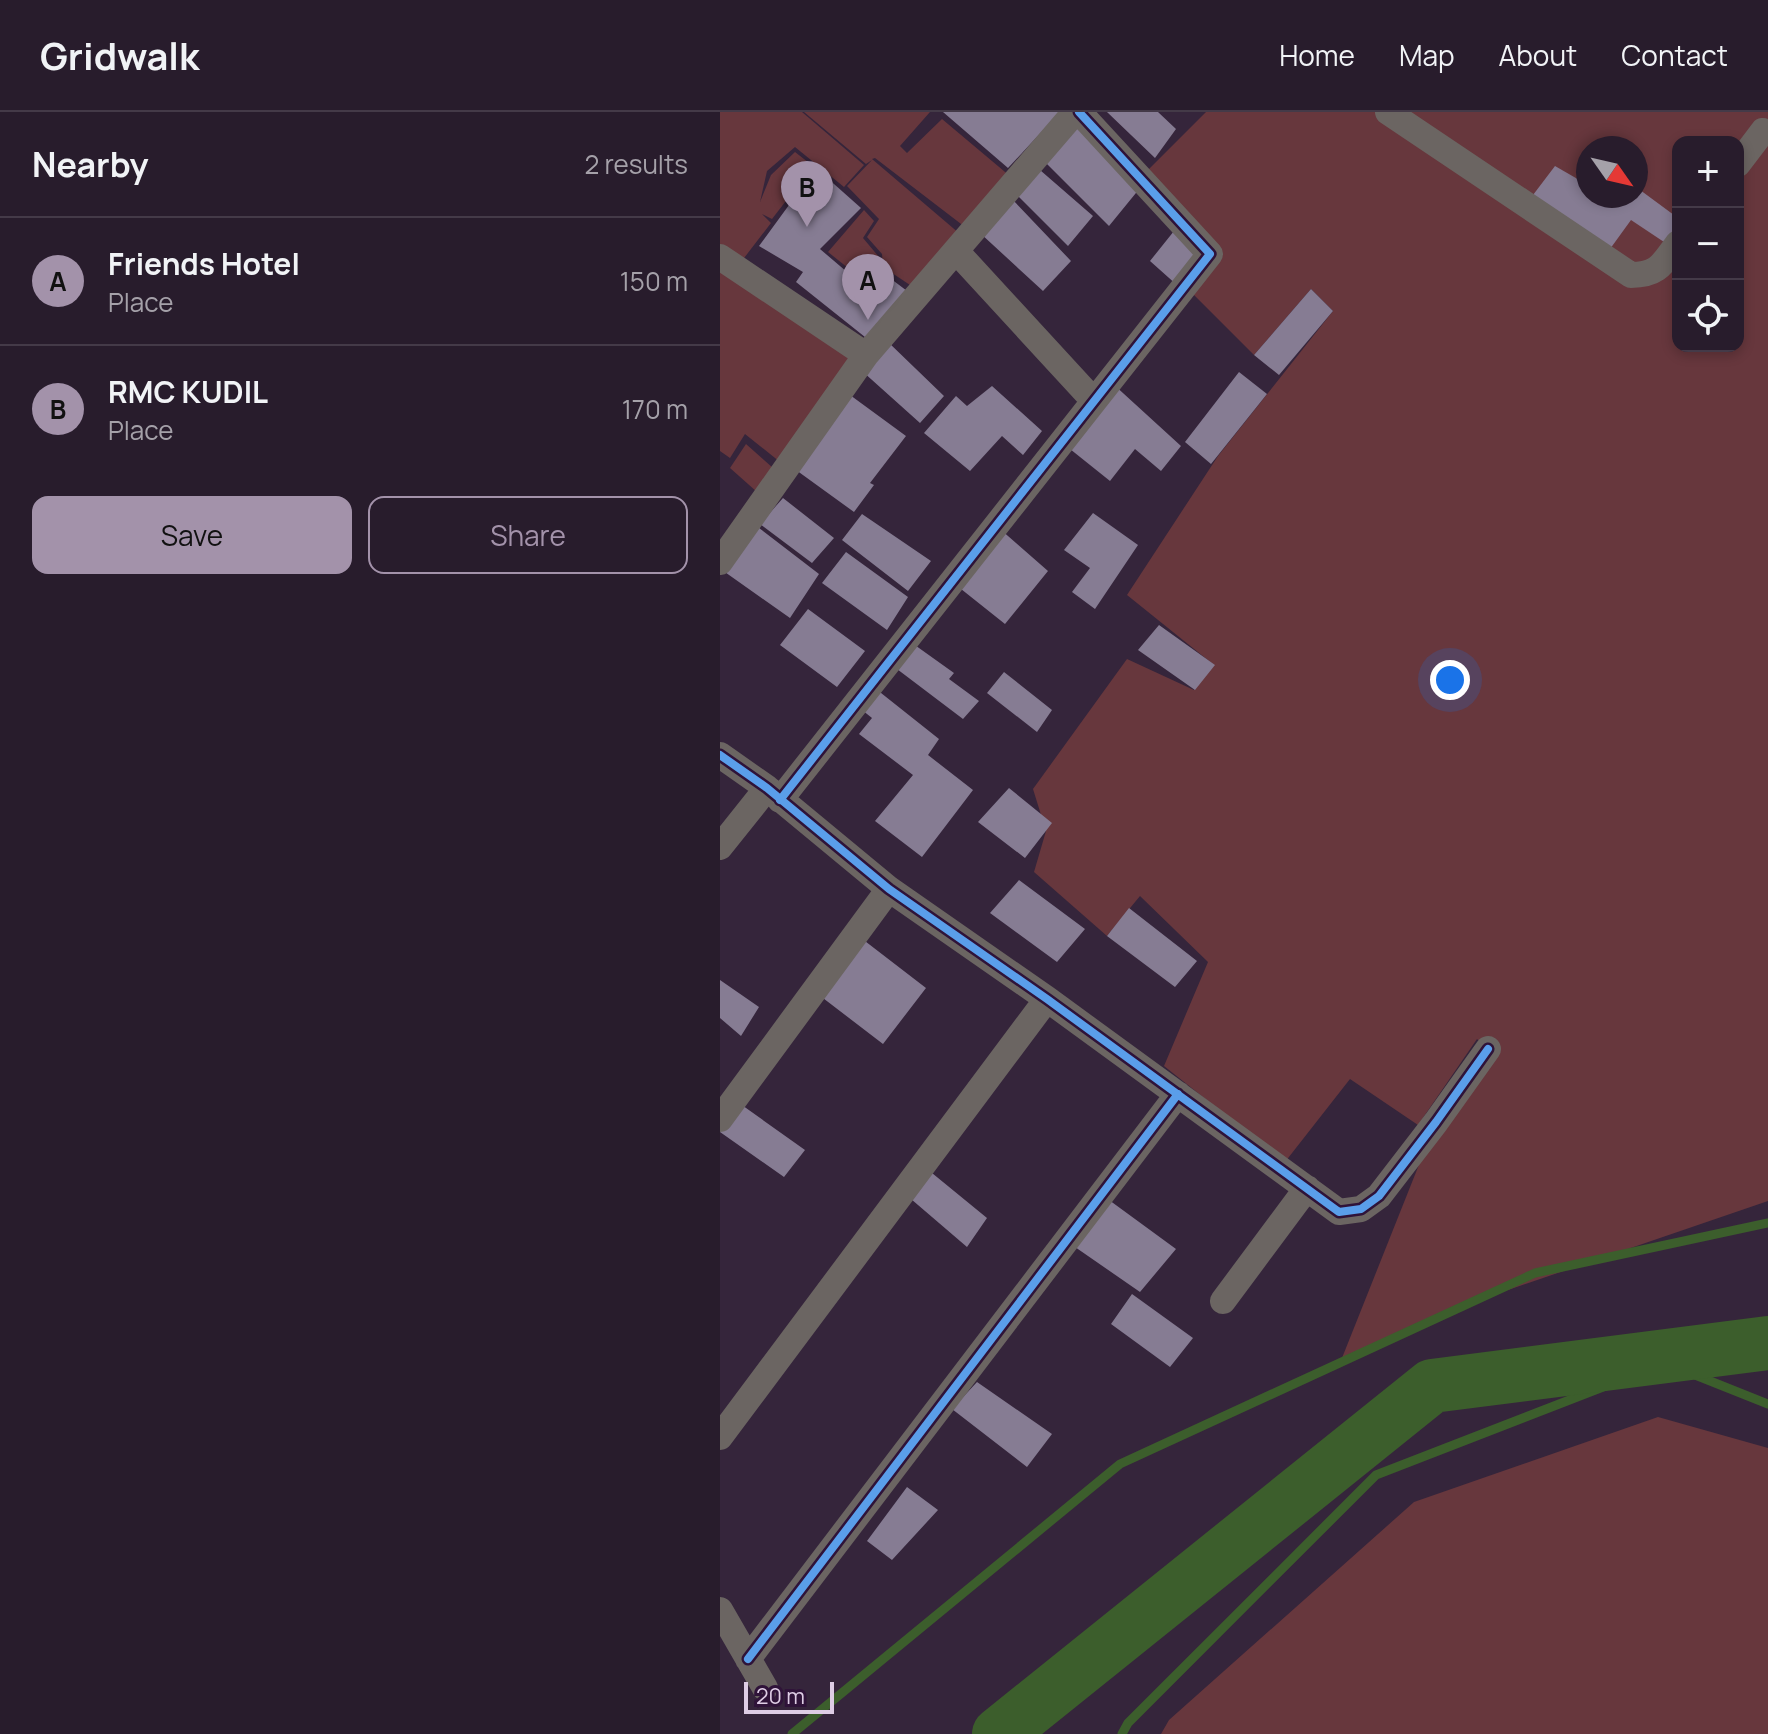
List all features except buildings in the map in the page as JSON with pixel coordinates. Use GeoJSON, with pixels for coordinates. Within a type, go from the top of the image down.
{"type":"FeatureCollection","features":[{"type":"Feature","properties":{"kind":"street"},"geometry":{"type":"LineString","coordinates":[[720,562],[866,355],[1077,112],[1210,254],[773,794],[720,847]]}},
{"type":"Feature","properties":{"kind":"street"},"geometry":{"type":"LineString","coordinates":[[1388,112],[1631,275],[1647,275],[1660,267],[1672,251]]}},
{"type":"Feature","properties":{"kind":"street"},"geometry":{"type":"LineString","coordinates":[[1744,156],[1763,131]]}},
{"type":"Feature","properties":{"kind":"street"},"geometry":{"type":"LineString","coordinates":[[956,251],[1094,401]]}},
{"type":"Feature","properties":{"kind":"street"},"geometry":{"type":"LineString","coordinates":[[720,257],[866,355]]}},
{"type":"Feature","properties":{"kind":"street"},"geometry":{"type":"LineString","coordinates":[[720,755],[889,889],[1047,999],[1339,1212],[1361,1209],[1379,1196],[1488,1049]]}},
{"type":"Feature","properties":{"kind":"street"},"geometry":{"type":"LineString","coordinates":[[720,1119],[889,889]]}},
{"type":"Feature","properties":{"kind":"street"},"geometry":{"type":"LineString","coordinates":[[720,1437],[1047,999]]}},
{"type":"Feature","properties":{"kind":"street"},"geometry":{"type":"LineString","coordinates":[[748,1659],[1178,1094]]}},
{"type":"Feature","properties":{"kind":"street"},"geometry":{"type":"LineString","coordinates":[[1223,1301],[1307,1188]]}},
{"type":"Feature","properties":{"kind":"street"},"geometry":{"type":"LineString","coordinates":[[720,1610],[765,1688]]}},
{"type":"Feature","properties":{"kind":"shaded area"},"geometry":{"type":"Polygon","coordinates":[[[720,112],[802,112],[864,165],[844,187],[795,147],[767,171],[760,202],[771,175],[795,152],[813,166],[772,219],[762,214],[771,223],[741,262],[720,248],[720,112]]]}},
{"type":"Feature","properties":{"kind":"shaded area"},"geometry":{"type":"Polygon","coordinates":[[[804,112],[930,112],[900,146],[907,153],[942,119],[1011,177],[965,227],[875,158],[872,159],[960,234],[916,289],[883,267],[882,254],[867,237],[879,219],[847,186],[872,160],[866,164],[804,112]]]}},
{"type":"Feature","properties":{"kind":"shaded area"},"geometry":{"type":"Polygon","coordinates":[[[1206,112],[1768,112],[1768,1201],[1473,1302],[1340,1363],[1436,1122],[1488,1049],[1477,1039],[1418,1125],[1350,1079],[1285,1162],[1164,1066],[1208,962],[1140,896],[1107,936],[1034,872],[1046,831],[1033,789],[1127,659],[1194,690],[1214,665],[1127,595],[1218,456],[1333,311],[1311,289],[1254,355],[1189,290],[1210,254],[1145,173],[1206,112]]]}},
{"type":"Feature","properties":{"kind":"shaded area"},"geometry":{"type":"Polygon","coordinates":[[[864,210],[874,221],[863,238],[879,257],[880,270],[868,284],[828,252],[864,210]]]}},
{"type":"Feature","properties":{"kind":"shaded area"},"geometry":{"type":"Polygon","coordinates":[[[720,267],[854,358],[780,462],[745,434],[730,458],[720,451],[720,267]]]}},
{"type":"Feature","properties":{"kind":"shaded area"},"geometry":{"type":"Polygon","coordinates":[[[746,444],[773,468],[757,492],[730,468],[746,444]]]}},
{"type":"Feature","properties":{"kind":"shaded area"},"geometry":{"type":"Polygon","coordinates":[[[1658,1417],[1768,1448],[1768,1734],[1161,1734],[1169,1720],[1414,1502],[1658,1417]]]}},
{"type":"Feature","properties":{"kind":"waterway"},"geometry":{"type":"LineString","coordinates":[[792,1734],[1120,1464],[1535,1273],[1768,1223]]}},
{"type":"Feature","properties":{"kind":"waterway"},"geometry":{"type":"LineString","coordinates":[[999,1734],[1432,1386],[1768,1343]]}},
{"type":"Feature","properties":{"kind":"waterway"},"geometry":{"type":"LineString","coordinates":[[1122,1734],[1128,1723],[1376,1475],[1665,1363],[1768,1404]]}},
{"type":"Feature","properties":{"kind":"cycle path"},"geometry":{"type":"LineString","coordinates":[[780,800],[1210,254],[1079,112]]}},
{"type":"Feature","properties":{"kind":"cycle path"},"geometry":{"type":"LineString","coordinates":[[720,755],[767,788],[889,889],[1047,999],[1339,1212],[1361,1209],[1379,1196],[1488,1049]]}},
{"type":"Feature","properties":{"kind":"cycle path"},"geometry":{"type":"LineString","coordinates":[[748,1659],[1178,1094]]}},
{"type":"Feature","properties":{"kind":"place","name":"RMC KUDIL"},"geometry":{"type":"Point","coordinates":[807,227]}},
{"type":"Feature","properties":{"kind":"place","name":"Friends Hotel"},"geometry":{"type":"Point","coordinates":[868,320]}}]}
